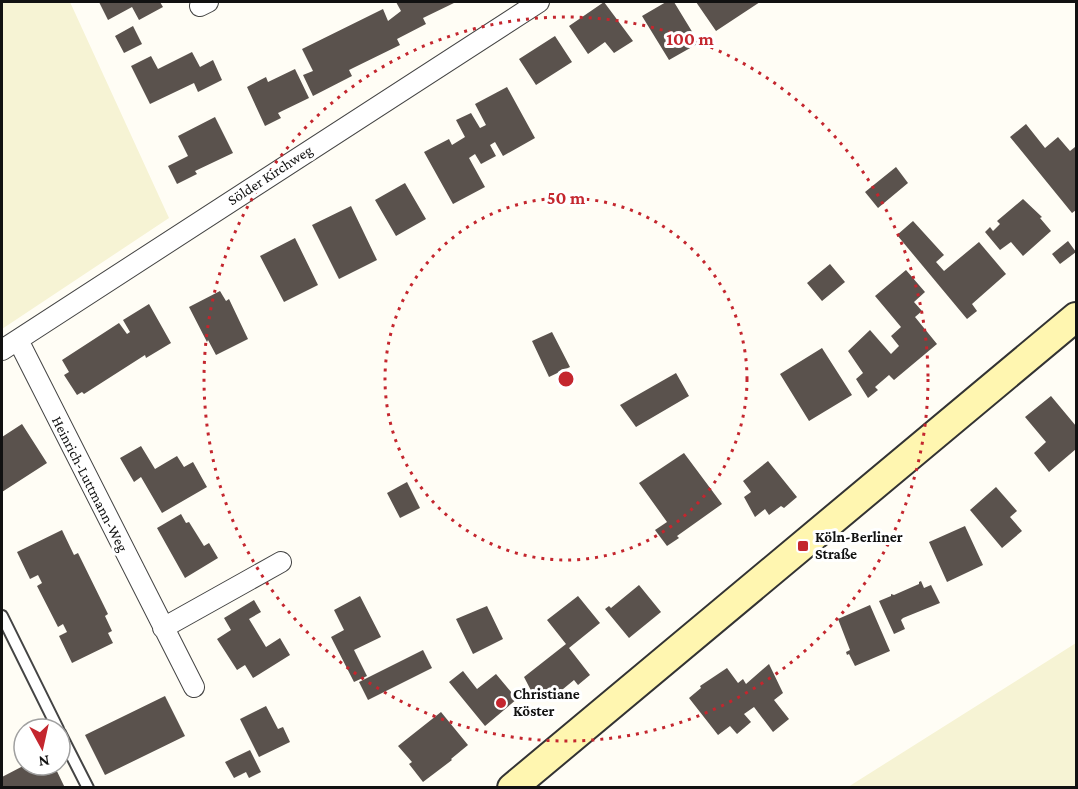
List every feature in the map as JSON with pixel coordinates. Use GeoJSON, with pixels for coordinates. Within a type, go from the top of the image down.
{"type":"FeatureCollection","features":[{"type":"Feature","properties":{"kind":"main road"},"geometry":{"type":"LineString","coordinates":[[512,788],[1077,317]]}},
{"type":"Feature","properties":{"kind":"street","name":"Sölder Kirchweg"},"geometry":{"type":"LineString","coordinates":[[10,345],[519,7],[539,2]]}},
{"type":"Feature","properties":{"kind":"street","name":"Heinrich-Luttmann-Weg"},"geometry":{"type":"LineString","coordinates":[[10,345],[194,687]]}},
{"type":"Feature","properties":{"kind":"street"},"geometry":{"type":"LineString","coordinates":[[163,628],[281,561]]}},
{"type":"Feature","properties":{"kind":"lane"},"geometry":{"type":"LineString","coordinates":[[2,616],[52,717]]}},
{"type":"Feature","properties":{"kind":"lane"},"geometry":{"type":"LineString","coordinates":[[72,757],[88,788]]}},
{"type":"Feature","properties":{"kind":"shaded area"},"geometry":{"type":"Polygon","coordinates":[[[2,2],[70,2],[169,218],[2,329],[2,2]]]}},
{"type":"Feature","properties":{"kind":"shaded area"},"geometry":{"type":"Polygon","coordinates":[[[1076,643],[1076,787],[848,787],[1076,643]]]}},
{"type":"Feature","properties":{"kind":"building"},"geometry":{"type":"Polygon","coordinates":[[[99,2],[160,2],[163,7],[139,20],[132,7],[108,20],[99,2]]]}},
{"type":"Feature","properties":{"kind":"building"},"geometry":{"type":"Polygon","coordinates":[[[396,2],[456,2],[423,18],[426,24],[397,39],[400,45],[349,70],[352,76],[313,96],[303,75],[313,71],[302,49],[383,9],[388,21],[401,11],[396,2]]]}},
{"type":"Feature","properties":{"kind":"building"},"geometry":{"type":"Polygon","coordinates":[[[604,2],[633,41],[614,53],[605,42],[588,54],[569,26],[604,2]]]}},
{"type":"Feature","properties":{"kind":"building"},"geometry":{"type":"Polygon","coordinates":[[[666,2],[674,2],[699,43],[669,60],[642,16],[666,2]]]}},
{"type":"Feature","properties":{"kind":"building"},"geometry":{"type":"Polygon","coordinates":[[[696,2],[760,2],[716,31],[696,2]]]}},
{"type":"Feature","properties":{"kind":"building"},"geometry":{"type":"Polygon","coordinates":[[[133,26],[142,44],[124,53],[115,36],[133,26]]]}},
{"type":"Feature","properties":{"kind":"building"},"geometry":{"type":"Polygon","coordinates":[[[555,36],[572,62],[536,85],[519,59],[555,36]]]}},
{"type":"Feature","properties":{"kind":"building"},"geometry":{"type":"Polygon","coordinates":[[[192,52],[200,67],[213,60],[222,80],[198,92],[194,83],[150,104],[131,66],[151,56],[158,69],[192,52]]]}},
{"type":"Feature","properties":{"kind":"building"},"geometry":{"type":"Polygon","coordinates":[[[295,69],[309,98],[278,113],[281,118],[265,126],[247,87],[266,77],[268,82],[295,69]]]}},
{"type":"Feature","properties":{"kind":"building"},"geometry":{"type":"Polygon","coordinates":[[[507,87],[535,138],[503,156],[495,142],[490,145],[496,156],[481,164],[475,154],[469,158],[485,187],[453,204],[424,152],[449,139],[452,145],[465,137],[456,120],[471,113],[480,128],[486,125],[475,104],[507,87]]]}},
{"type":"Feature","properties":{"kind":"building"},"geometry":{"type":"Polygon","coordinates":[[[215,117],[233,153],[195,171],[197,174],[177,184],[168,166],[188,156],[178,136],[215,117]]]}},
{"type":"Feature","properties":{"kind":"building"},"geometry":{"type":"Polygon","coordinates":[[[1026,124],[1045,148],[1058,137],[1070,151],[1075,147],[1076,210],[1072,213],[1010,137],[1026,124]]]}},
{"type":"Feature","properties":{"kind":"building"},"geometry":{"type":"Polygon","coordinates":[[[896,167],[908,183],[878,208],[865,192],[896,167]]]}},
{"type":"Feature","properties":{"kind":"building"},"geometry":{"type":"Polygon","coordinates":[[[405,183],[426,219],[396,236],[375,200],[405,183]]]}},
{"type":"Feature","properties":{"kind":"building"},"geometry":{"type":"Polygon","coordinates":[[[1023,199],[1042,217],[1040,218],[1051,231],[1023,256],[1011,242],[1000,250],[985,232],[990,227],[993,231],[1000,224],[997,221],[1023,199]]]}},
{"type":"Feature","properties":{"kind":"building"},"geometry":{"type":"Polygon","coordinates":[[[351,206],[377,260],[339,279],[312,225],[351,206]]]}},
{"type":"Feature","properties":{"kind":"building"},"geometry":{"type":"Polygon","coordinates":[[[913,221],[944,255],[936,262],[944,271],[979,242],[1006,274],[972,304],[977,311],[967,319],[897,235],[913,221]]]}},
{"type":"Feature","properties":{"kind":"building"},"geometry":{"type":"Polygon","coordinates":[[[295,238],[318,285],[284,302],[260,256],[295,238]]]}},
{"type":"Feature","properties":{"kind":"building"},"geometry":{"type":"Polygon","coordinates":[[[1068,241],[1076,252],[1060,264],[1052,254],[1068,241]]]}},
{"type":"Feature","properties":{"kind":"building"},"geometry":{"type":"Polygon","coordinates":[[[830,264],[845,282],[822,301],[807,283],[830,264]]]}},
{"type":"Feature","properties":{"kind":"building"},"geometry":{"type":"Polygon","coordinates":[[[906,270],[925,292],[914,302],[922,311],[915,317],[937,344],[894,380],[889,375],[875,387],[878,390],[868,398],[856,379],[863,373],[848,351],[870,330],[891,354],[899,346],[891,336],[901,327],[875,296],[906,270]]]}},
{"type":"Feature","properties":{"kind":"building"},"geometry":{"type":"Polygon","coordinates":[[[220,291],[226,301],[229,299],[248,339],[216,355],[189,307],[220,291]]]}},
{"type":"Feature","properties":{"kind":"building"},"geometry":{"type":"Polygon","coordinates":[[[149,304],[171,343],[146,358],[145,355],[84,394],[82,392],[77,395],[64,375],[69,372],[62,360],[119,323],[127,334],[130,332],[123,320],[149,304]]]}},
{"type":"Feature","properties":{"kind":"building"},"geometry":{"type":"Polygon","coordinates":[[[552,332],[570,367],[549,377],[532,341],[552,332]]]}},
{"type":"Feature","properties":{"kind":"building"},"geometry":{"type":"Polygon","coordinates":[[[822,348],[852,395],[809,421],[780,374],[822,348]]]}},
{"type":"Feature","properties":{"kind":"building"},"geometry":{"type":"Polygon","coordinates":[[[676,373],[689,396],[636,427],[620,405],[676,373]]]}},
{"type":"Feature","properties":{"kind":"building"},"geometry":{"type":"Polygon","coordinates":[[[1051,396],[1076,426],[1076,449],[1049,472],[1034,453],[1046,442],[1025,417],[1051,396]]]}},
{"type":"Feature","properties":{"kind":"building"},"geometry":{"type":"Polygon","coordinates":[[[22,424],[47,463],[2,492],[2,437],[22,424]]]}},
{"type":"Feature","properties":{"kind":"building"},"geometry":{"type":"Polygon","coordinates":[[[141,446],[155,469],[177,456],[184,467],[193,462],[207,487],[162,513],[141,477],[134,482],[120,458],[141,446]]]}},
{"type":"Feature","properties":{"kind":"building"},"geometry":{"type":"Polygon","coordinates":[[[684,453],[722,504],[677,536],[679,538],[667,546],[655,530],[667,522],[639,483],[684,453]]]}},
{"type":"Feature","properties":{"kind":"building"},"geometry":{"type":"Polygon","coordinates":[[[768,461],[797,497],[784,508],[781,506],[769,515],[765,509],[755,517],[744,497],[751,492],[743,481],[768,461]]]}},
{"type":"Feature","properties":{"kind":"building"},"geometry":{"type":"Polygon","coordinates":[[[407,482],[420,508],[400,518],[387,493],[407,482]]]}},
{"type":"Feature","properties":{"kind":"building"},"geometry":{"type":"Polygon","coordinates":[[[996,487],[1017,511],[1010,517],[1022,531],[1002,548],[970,510],[996,487]]]}},
{"type":"Feature","properties":{"kind":"building"},"geometry":{"type":"Polygon","coordinates":[[[181,514],[186,523],[189,522],[204,546],[209,543],[218,558],[185,578],[157,528],[181,514]]]}},
{"type":"Feature","properties":{"kind":"building"},"geometry":{"type":"Polygon","coordinates":[[[965,526],[983,565],[947,582],[929,542],[965,526]]]}},
{"type":"Feature","properties":{"kind":"building"},"geometry":{"type":"Polygon","coordinates":[[[62,530],[74,555],[78,553],[108,614],[105,616],[112,631],[108,633],[113,643],[72,663],[59,636],[67,632],[63,624],[58,627],[37,586],[42,583],[38,575],[30,579],[17,552],[62,530]]]}},
{"type":"Feature","properties":{"kind":"building"},"geometry":{"type":"Polygon","coordinates":[[[921,581],[924,588],[931,585],[940,603],[903,618],[901,620],[905,629],[894,634],[879,601],[919,584],[921,581]]]}},
{"type":"Feature","properties":{"kind":"building"},"geometry":{"type":"Polygon","coordinates":[[[639,585],[661,612],[629,638],[605,609],[609,606],[611,608],[639,585]]]}},
{"type":"Feature","properties":{"kind":"building"},"geometry":{"type":"Polygon","coordinates":[[[360,596],[381,637],[354,650],[367,676],[354,682],[331,637],[344,630],[334,610],[360,596]]]}},
{"type":"Feature","properties":{"kind":"building"},"geometry":{"type":"Polygon","coordinates":[[[578,596],[600,623],[569,648],[590,675],[578,685],[574,680],[551,699],[547,694],[537,702],[524,677],[566,644],[547,620],[578,596]]]}},
{"type":"Feature","properties":{"kind":"building"},"geometry":{"type":"Polygon","coordinates":[[[254,600],[261,612],[249,619],[266,647],[280,638],[290,655],[253,678],[245,665],[237,670],[217,639],[231,630],[224,618],[254,600]]]}},
{"type":"Feature","properties":{"kind":"building"},"geometry":{"type":"Polygon","coordinates":[[[870,605],[890,651],[855,666],[849,654],[847,655],[846,652],[850,650],[838,619],[870,605]]]}},
{"type":"Feature","properties":{"kind":"building"},"geometry":{"type":"Polygon","coordinates":[[[487,606],[503,639],[473,654],[456,619],[487,606]]]}},
{"type":"Feature","properties":{"kind":"building"},"geometry":{"type":"Polygon","coordinates":[[[423,650],[432,668],[368,700],[359,682],[423,650]]]}},
{"type":"Feature","properties":{"kind":"building"},"geometry":{"type":"Polygon","coordinates":[[[769,664],[783,693],[774,700],[789,719],[773,732],[754,707],[744,714],[751,722],[737,734],[730,726],[718,735],[689,698],[701,688],[700,686],[727,668],[738,683],[743,679],[746,684],[769,664]]]}},
{"type":"Feature","properties":{"kind":"building"},"geometry":{"type":"Polygon","coordinates":[[[463,671],[477,689],[496,674],[517,699],[485,726],[449,682],[463,671]]]}},
{"type":"Feature","properties":{"kind":"building"},"geometry":{"type":"Polygon","coordinates":[[[165,696],[185,736],[105,775],[85,735],[165,696]]]}},
{"type":"Feature","properties":{"kind":"building"},"geometry":{"type":"Polygon","coordinates":[[[266,706],[278,729],[283,727],[290,742],[259,757],[240,719],[266,706]]]}},
{"type":"Feature","properties":{"kind":"building"},"geometry":{"type":"Polygon","coordinates":[[[441,712],[468,745],[423,782],[409,764],[412,762],[398,746],[441,712]]]}},
{"type":"Feature","properties":{"kind":"building"},"geometry":{"type":"Polygon","coordinates":[[[250,750],[261,772],[249,778],[246,772],[234,778],[225,762],[250,750]]]}},
{"type":"Feature","properties":{"kind":"building"},"geometry":{"type":"Polygon","coordinates":[[[12,772],[12,777],[60,777],[65,788],[2,788],[2,777],[12,772]]]}},
{"type":"Feature","properties":{"kind":"place","name":"Köln-Berliner Straße"},"geometry":{"type":"Point","coordinates":[803,546]}},
{"type":"Feature","properties":{"kind":"place","name":"Christiane Köster"},"geometry":{"type":"Point","coordinates":[501,703]}}]}
